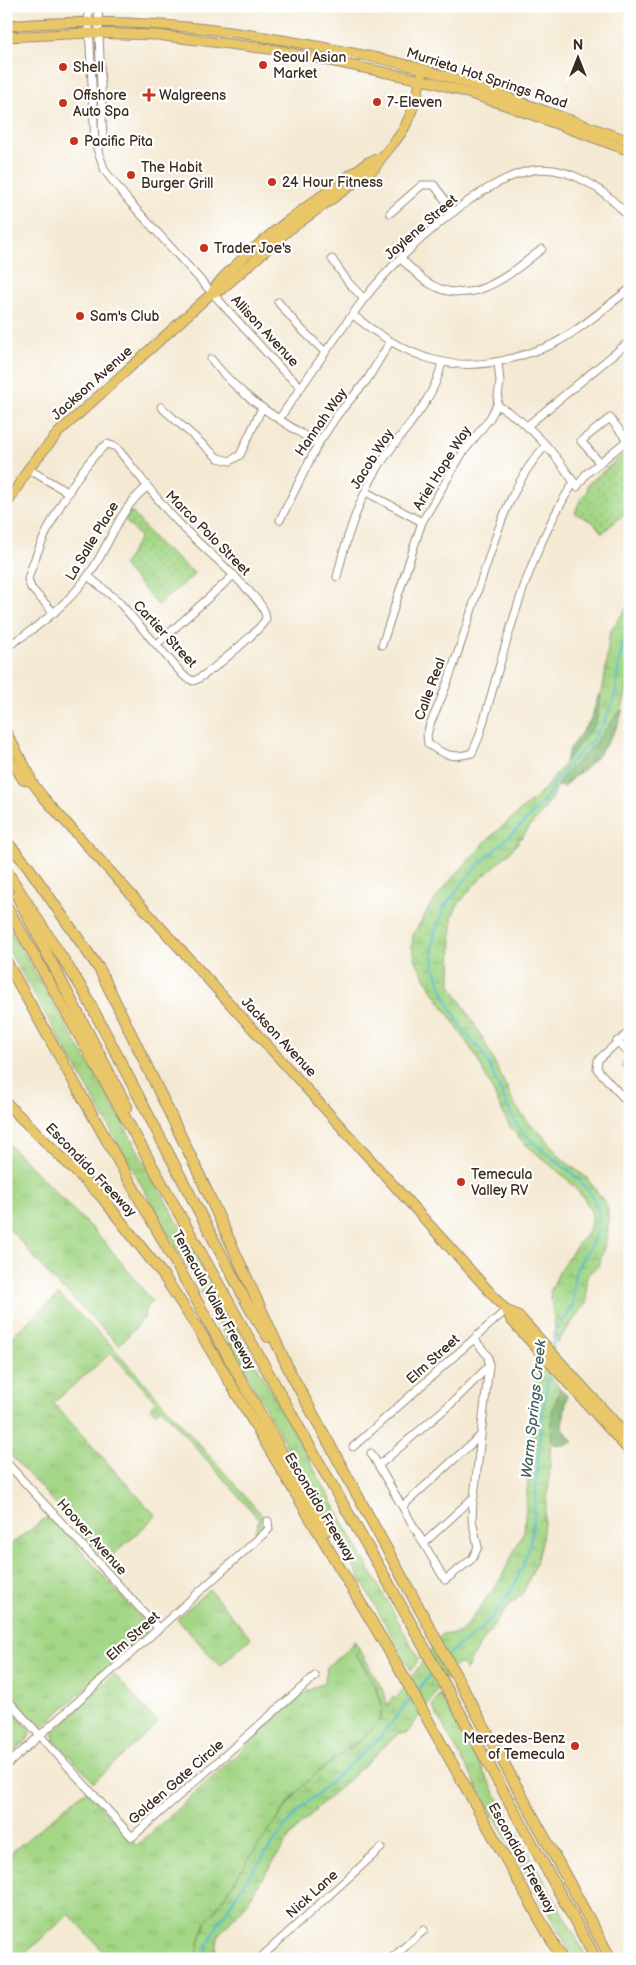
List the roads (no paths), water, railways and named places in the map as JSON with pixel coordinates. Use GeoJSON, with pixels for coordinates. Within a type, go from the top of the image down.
{"type":"FeatureCollection","features":[{"type":"Feature","properties":{"kind":"highway"},"geometry":{"type":"LineString","coordinates":[[6,841],[27,865],[100,970],[194,1163],[290,1372]]}},
{"type":"Feature","properties":{"kind":"highway"},"geometry":{"type":"LineString","coordinates":[[6,872],[83,990],[250,1309],[290,1372],[611,1959]]}},
{"type":"Feature","properties":{"kind":"highway"},"geometry":{"type":"LineString","coordinates":[[6,872],[116,1082],[165,1187]]}},
{"type":"Feature","properties":{"kind":"highway"},"geometry":{"type":"LineString","coordinates":[[6,906],[165,1187]]}},
{"type":"Feature","properties":{"kind":"highway","name":"Temecula Valley Freeway"},"geometry":{"type":"LineString","coordinates":[[6,961],[288,1461],[392,1656]]}},
{"type":"Feature","properties":{"kind":"highway","name":"Escondido Freeway"},"geometry":{"type":"LineString","coordinates":[[6,1103],[101,1196],[163,1275],[200,1332],[392,1656],[562,1959]]}},
{"type":"Feature","properties":{"kind":"highway","name":"Escondido Freeway"},"geometry":{"type":"LineString","coordinates":[[165,1187],[454,1701],[596,1959]]}},
{"type":"Feature","properties":{"kind":"main road","name":"Murrieta Hot Springs Road"},"geometry":{"type":"LineString","coordinates":[[10,25],[99,21],[166,24],[235,31],[350,52],[424,69],[630,141]]}},
{"type":"Feature","properties":{"kind":"main road","name":"Murrieta Hot Springs Road"},"geometry":{"type":"LineString","coordinates":[[6,37],[89,33],[163,35],[277,50],[421,79],[505,105],[630,151]]}},
{"type":"Feature","properties":{"kind":"main road","name":"Jackson Avenue"},"geometry":{"type":"LineString","coordinates":[[6,506],[28,469],[59,432],[212,292],[216,284],[270,234],[368,162],[380,158],[403,130],[414,107],[424,69]]}},
{"type":"Feature","properties":{"kind":"main road"},"geometry":{"type":"LineString","coordinates":[[505,105],[508,102],[515,103],[551,115],[557,115]]}},
{"type":"Feature","properties":{"kind":"main road","name":"Jackson Avenue"},"geometry":{"type":"LineString","coordinates":[[6,732],[30,774],[31,781],[61,817],[506,1310],[518,1315],[540,1347],[630,1439]]}},
{"type":"Feature","properties":{"kind":"main road"},"geometry":{"type":"LineString","coordinates":[[6,743],[11,752],[19,756]]}},
{"type":"Feature","properties":{"kind":"main road","name":"Jackson Avenue"},"geometry":{"type":"LineString","coordinates":[[6,752],[23,780],[31,781]]}},
{"type":"Feature","properties":{"kind":"main road","name":"Jackson Avenue"},"geometry":{"type":"LineString","coordinates":[[570,1379],[630,1452]]}},
{"type":"Feature","properties":{"kind":"street","name":"Allison Avenue"},"geometry":{"type":"LineString","coordinates":[[88,6],[95,143],[108,177],[283,371],[300,386]]}},
{"type":"Feature","properties":{"kind":"street"},"geometry":{"type":"LineString","coordinates":[[98,6],[103,142],[98,148]]}},
{"type":"Feature","properties":{"kind":"street"},"geometry":{"type":"LineString","coordinates":[[358,6],[388,10],[403,6]]}},
{"type":"Feature","properties":{"kind":"street","name":"Jaylene Street"},"geometry":{"type":"LineString","coordinates":[[279,419],[324,351],[364,299],[401,258],[454,212],[476,196],[511,176],[535,170],[556,172],[580,178],[602,191],[630,219]]}},
{"type":"Feature","properties":{"kind":"street"},"geometry":{"type":"LineString","coordinates":[[390,214],[422,185],[434,185],[454,212]]}},
{"type":"Feature","properties":{"kind":"street"},"geometry":{"type":"LineString","coordinates":[[401,258],[425,281],[446,290],[471,292],[496,285],[542,249]]}},
{"type":"Feature","properties":{"kind":"street"},"geometry":{"type":"LineString","coordinates":[[332,259],[348,282],[364,299]]}},
{"type":"Feature","properties":{"kind":"street"},"geometry":{"type":"LineString","coordinates":[[353,315],[390,342],[410,353],[442,362],[498,363],[555,344],[630,289]]}},
{"type":"Feature","properties":{"kind":"street"},"geometry":{"type":"LineString","coordinates":[[278,302],[299,327],[324,351]]}},
{"type":"Feature","properties":{"kind":"street","name":"Hannah Way"},"geometry":{"type":"LineString","coordinates":[[280,520],[318,444],[338,414],[367,380],[390,342]]}},
{"type":"Feature","properties":{"kind":"street"},"geometry":{"type":"LineString","coordinates":[[528,426],[629,343]]}},
{"type":"Feature","properties":{"kind":"street"},"geometry":{"type":"LineString","coordinates":[[211,359],[228,380],[262,408],[318,444]]}},
{"type":"Feature","properties":{"kind":"street","name":"Jacob Way"},"geometry":{"type":"LineString","coordinates":[[337,577],[358,506],[379,466],[430,396],[439,379],[442,362]]}},
{"type":"Feature","properties":{"kind":"street","name":"Ariel Hope Way"},"geometry":{"type":"LineString","coordinates":[[382,645],[422,522],[462,454],[490,418],[497,405],[500,382],[498,363]]}},
{"type":"Feature","properties":{"kind":"street"},"geometry":{"type":"LineString","coordinates":[[497,405],[528,426],[560,461],[575,485],[629,439],[610,418],[582,441],[600,463]]}},
{"type":"Feature","properties":{"kind":"street"},"geometry":{"type":"LineString","coordinates":[[161,407],[218,458],[230,461],[240,454],[262,408]]}},
{"type":"Feature","properties":{"kind":"street","name":"Marco Polo Street"},"geometry":{"type":"LineString","coordinates":[[54,613],[32,588],[28,579],[45,536],[82,470],[97,451],[107,444],[116,448],[179,524],[234,575],[266,614]]}},
{"type":"Feature","properties":{"kind":"street","name":"Calle Real"},"geometry":{"type":"LineString","coordinates":[[546,445],[527,468],[496,533],[460,644],[430,724],[427,734],[428,744],[442,754],[460,757],[472,753],[480,737],[523,593],[541,543],[554,515],[575,485]]}},
{"type":"Feature","properties":{"kind":"street"},"geometry":{"type":"LineString","coordinates":[[28,469],[69,493]]}},
{"type":"Feature","properties":{"kind":"street","name":"La Salle Place"},"geometry":{"type":"LineString","coordinates":[[11,644],[35,628],[71,597],[88,576],[130,502],[147,487]]}},
{"type":"Feature","properties":{"kind":"street"},"geometry":{"type":"LineString","coordinates":[[366,492],[422,522]]}},
{"type":"Feature","properties":{"kind":"street"},"geometry":{"type":"LineString","coordinates":[[157,644],[234,575]]}},
{"type":"Feature","properties":{"kind":"street","name":"Cartier Street"},"geometry":{"type":"LineString","coordinates":[[88,576],[118,601],[184,676],[193,681],[200,679],[264,623],[266,614]]}},
{"type":"Feature","properties":{"kind":"street"},"geometry":{"type":"LineString","coordinates":[[630,1031],[598,1060],[597,1070],[630,1105]]}},
{"type":"Feature","properties":{"kind":"street"},"geometry":{"type":"LineString","coordinates":[[618,1041],[630,1054]]}},
{"type":"Feature","properties":{"kind":"street","name":"Elm Street"},"geometry":{"type":"LineString","coordinates":[[354,1447],[506,1310]]}},
{"type":"Feature","properties":{"kind":"street"},"geometry":{"type":"LineString","coordinates":[[371,1452],[404,1505],[445,1580],[472,1559],[478,1547],[472,1520],[472,1500],[489,1366],[488,1356],[474,1339]]}},
{"type":"Feature","properties":{"kind":"street"},"geometry":{"type":"LineString","coordinates":[[379,1465],[452,1402],[489,1366]]}},
{"type":"Feature","properties":{"kind":"street"},"geometry":{"type":"LineString","coordinates":[[404,1505],[481,1434]]}},
{"type":"Feature","properties":{"kind":"street","name":"Hoover Avenue"},"geometry":{"type":"LineString","coordinates":[[6,1462],[159,1629]]}},
{"type":"Feature","properties":{"kind":"street"},"geometry":{"type":"LineString","coordinates":[[424,1543],[472,1500]]}},
{"type":"Feature","properties":{"kind":"street","name":"Elm Street"},"geometry":{"type":"LineString","coordinates":[[6,1766],[269,1529],[268,1521]]}},
{"type":"Feature","properties":{"kind":"street","name":"Golden Gate Circle"},"geometry":{"type":"LineString","coordinates":[[41,1735],[132,1837],[315,1676]]}},
{"type":"Feature","properties":{"kind":"street"},"geometry":{"type":"LineString","coordinates":[[6,1698],[41,1735]]}},
{"type":"Feature","properties":{"kind":"street","name":"Nick Lane"},"geometry":{"type":"LineString","coordinates":[[259,1959],[381,1848]]}},
{"type":"Feature","properties":{"kind":"street"},"geometry":{"type":"LineString","coordinates":[[391,1959],[424,1930]]}},
{"type":"Feature","properties":{"kind":"waterway","name":"Warm Springs Creek"},"geometry":{"type":"LineString","coordinates":[[553,1349],[555,1332],[571,1310],[573,1304],[575,1274],[578,1266],[598,1230],[598,1212],[593,1198],[585,1186],[533,1142],[513,1118],[487,1060],[460,1024],[444,992],[434,963],[434,939],[440,917],[453,896],[487,857],[540,806],[564,770],[593,739],[612,705],[619,661],[630,631]]}},
{"type":"Feature","properties":{"kind":"waterway","name":"Warm Springs Creek"},"geometry":{"type":"LineString","coordinates":[[449,1654],[487,1623],[504,1602],[525,1561],[534,1519],[541,1428],[550,1369]]}},
{"type":"Feature","properties":{"kind":"waterway","name":"Warm Springs Creek"},"geometry":{"type":"LineString","coordinates":[[416,1692],[434,1670]]}},
{"type":"Feature","properties":{"kind":"waterway","name":"Warm Springs Creek"},"geometry":{"type":"LineString","coordinates":[[203,1959],[214,1931],[244,1883],[285,1827],[299,1810],[376,1741],[412,1698]]}},
{"type":"Feature","properties":{"kind":"place","name":"Seoul Asian Market"},"geometry":{"type":"Point","coordinates":[263,65]}},
{"type":"Feature","properties":{"kind":"place","name":"Shell"},"geometry":{"type":"Point","coordinates":[63,67]}},
{"type":"Feature","properties":{"kind":"place","name":"Walgreens"},"geometry":{"type":"Point","coordinates":[149,95]}},
{"type":"Feature","properties":{"kind":"place","name":"7-Eleven"},"geometry":{"type":"Point","coordinates":[377,102]}},
{"type":"Feature","properties":{"kind":"place","name":"Offshore Auto Spa"},"geometry":{"type":"Point","coordinates":[63,103]}},
{"type":"Feature","properties":{"kind":"place","name":"Pacific Pita"},"geometry":{"type":"Point","coordinates":[74,141]}},
{"type":"Feature","properties":{"kind":"place","name":"The Habit Burger Grill"},"geometry":{"type":"Point","coordinates":[131,175]}},
{"type":"Feature","properties":{"kind":"place","name":"24 Hour Fitness"},"geometry":{"type":"Point","coordinates":[272,182]}},
{"type":"Feature","properties":{"kind":"place","name":"Trader Joe's"},"geometry":{"type":"Point","coordinates":[204,248]}},
{"type":"Feature","properties":{"kind":"place","name":"Sam's Club"},"geometry":{"type":"Point","coordinates":[80,316]}},
{"type":"Feature","properties":{"kind":"place","name":"Temecula Valley RV"},"geometry":{"type":"Point","coordinates":[461,1182]}},
{"type":"Feature","properties":{"kind":"place","name":"Mercedes-Benz of Temecula"},"geometry":{"type":"Point","coordinates":[575,1746]}}]}
